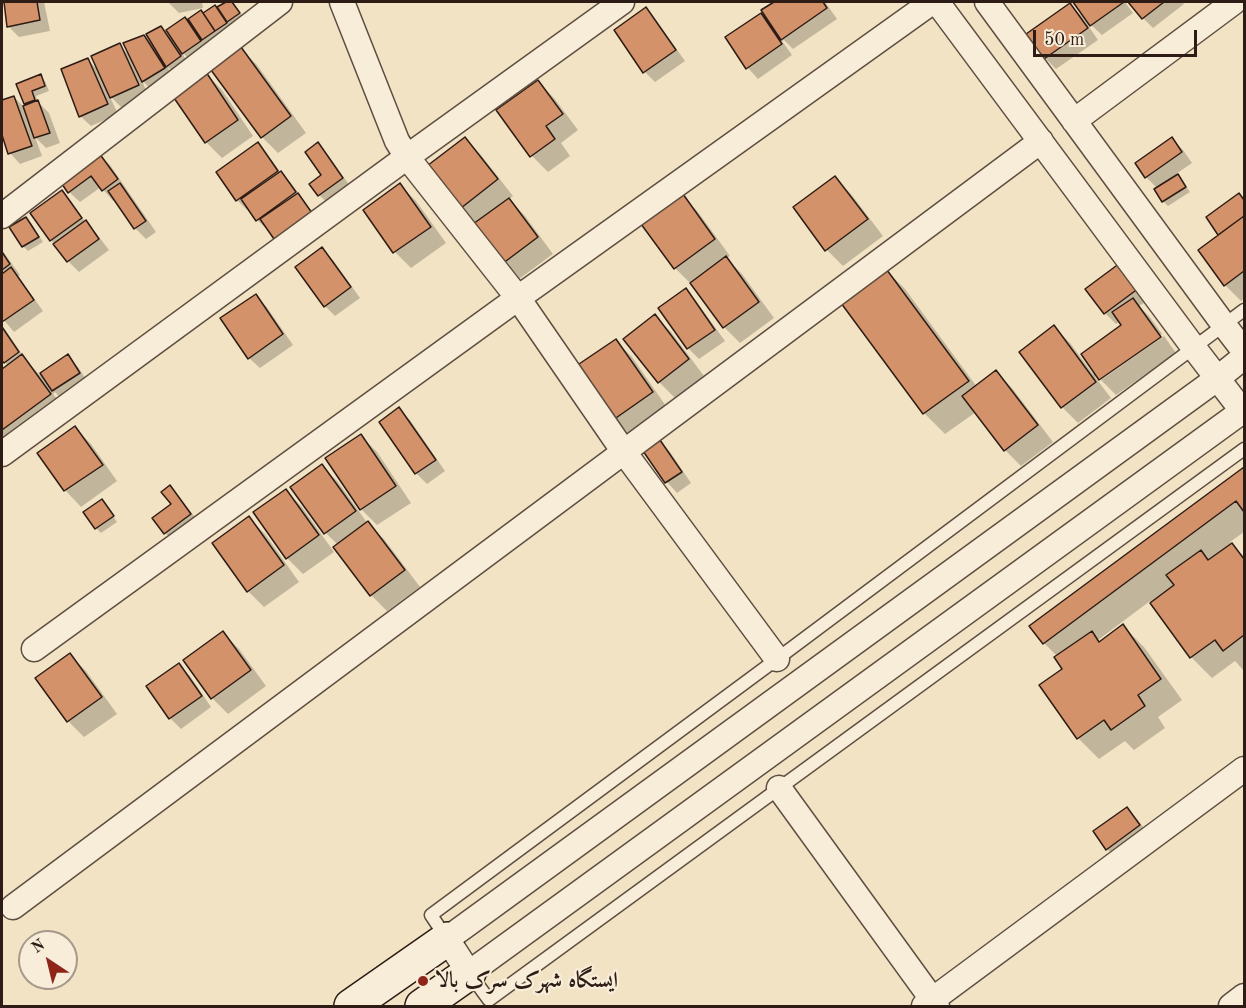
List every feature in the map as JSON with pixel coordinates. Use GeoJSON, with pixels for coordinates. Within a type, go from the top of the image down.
{"type":"FeatureCollection","features":[{"type":"Feature","properties":{"kind":"main road"},"geometry":{"type":"LineString","coordinates":[[351,1006],[447,939]]}},
{"type":"Feature","properties":{"kind":"main road"},"geometry":{"type":"LineString","coordinates":[[422,1006],[469,974]]}},
{"type":"Feature","properties":{"kind":"street"},"geometry":{"type":"LineString","coordinates":[[2,216],[280,2]]}},
{"type":"Feature","properties":{"kind":"street"},"geometry":{"type":"LineString","coordinates":[[342,2],[397,141],[407,157],[518,298],[624,452],[777,659]]}},
{"type":"Feature","properties":{"kind":"street"},"geometry":{"type":"LineString","coordinates":[[2,454],[622,2]]}},
{"type":"Feature","properties":{"kind":"street"},"geometry":{"type":"LineString","coordinates":[[34,649],[518,298],[932,2]]}},
{"type":"Feature","properties":{"kind":"street"},"geometry":{"type":"LineString","coordinates":[[937,2],[1194,348],[1218,378],[1244,411],[469,974],[447,939],[1218,378],[1245,357]]}},
{"type":"Feature","properties":{"kind":"street"},"geometry":{"type":"LineString","coordinates":[[987,2],[1245,351]]}},
{"type":"Feature","properties":{"kind":"street"},"geometry":{"type":"LineString","coordinates":[[1074,121],[1234,2]]}},
{"type":"Feature","properties":{"kind":"street"},"geometry":{"type":"LineString","coordinates":[[13,907],[1041,141]]}},
{"type":"Feature","properties":{"kind":"street"},"geometry":{"type":"LineString","coordinates":[[779,788],[932,1004],[1245,769]]}},
{"type":"Feature","properties":{"kind":"street"},"geometry":{"type":"LineString","coordinates":[[1231,1006],[1245,996]]}},
{"type":"Feature","properties":{"kind":"lane"},"geometry":{"type":"LineString","coordinates":[[447,939],[431,915],[1245,310]]}},
{"type":"Feature","properties":{"kind":"lane"},"geometry":{"type":"LineString","coordinates":[[469,974],[489,1000],[1245,449]]}},
{"type":"Feature","properties":{"kind":"building"},"geometry":{"type":"Polygon","coordinates":[[[4,2],[37,2],[40,20],[7,27],[4,2]]]}},
{"type":"Feature","properties":{"kind":"building"},"geometry":{"type":"Polygon","coordinates":[[[226,2],[232,2],[240,13],[227,22],[217,7],[226,2]]]}},
{"type":"Feature","properties":{"kind":"building"},"geometry":{"type":"Polygon","coordinates":[[[774,2],[823,2],[827,8],[781,40],[761,10],[774,2]]]}},
{"type":"Feature","properties":{"kind":"building"},"geometry":{"type":"Polygon","coordinates":[[[1073,2],[1124,2],[1090,26],[1073,2]]]}},
{"type":"Feature","properties":{"kind":"building"},"geometry":{"type":"Polygon","coordinates":[[[1128,2],[1164,2],[1142,19],[1128,2]]]}},
{"type":"Feature","properties":{"kind":"building"},"geometry":{"type":"Polygon","coordinates":[[[1070,3],[1088,28],[1044,59],[1026,34],[1070,3]]]}},
{"type":"Feature","properties":{"kind":"building"},"geometry":{"type":"Polygon","coordinates":[[[215,5],[227,23],[215,31],[203,13],[215,5]]]}},
{"type":"Feature","properties":{"kind":"building"},"geometry":{"type":"Polygon","coordinates":[[[646,7],[676,50],[643,73],[614,30],[646,7]]]}},
{"type":"Feature","properties":{"kind":"building"},"geometry":{"type":"Polygon","coordinates":[[[201,10],[215,31],[202,40],[188,19],[201,10]]]}},
{"type":"Feature","properties":{"kind":"building"},"geometry":{"type":"Polygon","coordinates":[[[761,13],[782,44],[746,69],[725,37],[761,13]]]}},
{"type":"Feature","properties":{"kind":"building"},"geometry":{"type":"Polygon","coordinates":[[[185,17],[201,41],[182,54],[166,30],[185,17]]]}},
{"type":"Feature","properties":{"kind":"building"},"geometry":{"type":"Polygon","coordinates":[[[161,26],[181,56],[166,67],[146,34],[161,26]]]}},
{"type":"Feature","properties":{"kind":"building"},"geometry":{"type":"Polygon","coordinates":[[[144,35],[165,68],[142,82],[123,43],[144,35]]]}},
{"type":"Feature","properties":{"kind":"building"},"geometry":{"type":"Polygon","coordinates":[[[120,43],[139,85],[110,98],[91,56],[120,43]]]}},
{"type":"Feature","properties":{"kind":"building"},"geometry":{"type":"Polygon","coordinates":[[[241,47],[291,116],[261,138],[211,70],[241,47]]]}},
{"type":"Feature","properties":{"kind":"building"},"geometry":{"type":"Polygon","coordinates":[[[88,58],[108,104],[79,117],[61,69],[88,58]]]}},
{"type":"Feature","properties":{"kind":"building"},"geometry":{"type":"Polygon","coordinates":[[[206,72],[238,120],[205,143],[172,95],[206,72]]]}},
{"type":"Feature","properties":{"kind":"building"},"geometry":{"type":"Polygon","coordinates":[[[41,74],[45,86],[32,91],[35,100],[24,104],[16,84],[41,74]]]}},
{"type":"Feature","properties":{"kind":"building"},"geometry":{"type":"Polygon","coordinates":[[[538,80],[563,114],[546,126],[555,139],[530,157],[496,110],[538,80]]]}},
{"type":"Feature","properties":{"kind":"building"},"geometry":{"type":"Polygon","coordinates":[[[14,96],[32,146],[8,154],[2,135],[2,100],[14,96]]]}},
{"type":"Feature","properties":{"kind":"building"},"geometry":{"type":"Polygon","coordinates":[[[38,100],[50,133],[34,138],[23,106],[38,100]]]}},
{"type":"Feature","properties":{"kind":"building"},"geometry":{"type":"Polygon","coordinates":[[[465,137],[498,179],[456,212],[423,169],[465,137]]]}},
{"type":"Feature","properties":{"kind":"building"},"geometry":{"type":"Polygon","coordinates":[[[1172,137],[1182,152],[1145,178],[1135,163],[1172,137]]]}},
{"type":"Feature","properties":{"kind":"building"},"geometry":{"type":"Polygon","coordinates":[[[258,142],[278,171],[236,201],[216,172],[258,142]]]}},
{"type":"Feature","properties":{"kind":"building"},"geometry":{"type":"Polygon","coordinates":[[[318,142],[343,178],[318,196],[309,184],[321,175],[305,152],[318,142]]]}},
{"type":"Feature","properties":{"kind":"building"},"geometry":{"type":"Polygon","coordinates":[[[99,153],[118,179],[102,191],[91,176],[68,193],[60,181],[99,153]]]}},
{"type":"Feature","properties":{"kind":"building"},"geometry":{"type":"Polygon","coordinates":[[[281,171],[296,192],[256,221],[241,199],[281,171]]]}},
{"type":"Feature","properties":{"kind":"building"},"geometry":{"type":"Polygon","coordinates":[[[1178,174],[1186,187],[1162,202],[1154,189],[1178,174]]]}},
{"type":"Feature","properties":{"kind":"building"},"geometry":{"type":"Polygon","coordinates":[[[835,176],[868,219],[825,251],[793,207],[835,176]]]}},
{"type":"Feature","properties":{"kind":"building"},"geometry":{"type":"Polygon","coordinates":[[[120,183],[146,221],[134,229],[108,191],[120,183]]]}},
{"type":"Feature","properties":{"kind":"building"},"geometry":{"type":"Polygon","coordinates":[[[400,183],[431,227],[393,253],[363,210],[400,183]]]}},
{"type":"Feature","properties":{"kind":"building"},"geometry":{"type":"Polygon","coordinates":[[[62,190],[82,218],[50,241],[30,213],[62,190]]]}},
{"type":"Feature","properties":{"kind":"building"},"geometry":{"type":"Polygon","coordinates":[[[298,193],[312,213],[274,239],[260,219],[298,193]]]}},
{"type":"Feature","properties":{"kind":"building"},"geometry":{"type":"Polygon","coordinates":[[[1239,193],[1244,200],[1244,216],[1218,235],[1206,217],[1239,193]]]}},
{"type":"Feature","properties":{"kind":"building"},"geometry":{"type":"Polygon","coordinates":[[[683,194],[715,239],[674,269],[641,224],[683,194]]]}},
{"type":"Feature","properties":{"kind":"building"},"geometry":{"type":"Polygon","coordinates":[[[509,198],[538,237],[502,264],[473,224],[509,198]]]}},
{"type":"Feature","properties":{"kind":"building"},"geometry":{"type":"Polygon","coordinates":[[[1244,216],[1244,271],[1224,286],[1198,250],[1244,216]]]}},
{"type":"Feature","properties":{"kind":"building"},"geometry":{"type":"Polygon","coordinates":[[[26,217],[39,237],[22,247],[9,227],[26,217]]]}},
{"type":"Feature","properties":{"kind":"building"},"geometry":{"type":"Polygon","coordinates":[[[86,220],[99,239],[67,262],[53,244],[86,220]]]}},
{"type":"Feature","properties":{"kind":"building"},"geometry":{"type":"Polygon","coordinates":[[[322,247],[351,287],[324,307],[295,267],[322,247]]]}},
{"type":"Feature","properties":{"kind":"building"},"geometry":{"type":"Polygon","coordinates":[[[2,252],[10,264],[2,270],[2,252]]]}},
{"type":"Feature","properties":{"kind":"building"},"geometry":{"type":"Polygon","coordinates":[[[726,256],[759,302],[723,328],[690,283],[726,256]]]}},
{"type":"Feature","properties":{"kind":"building"},"geometry":{"type":"Polygon","coordinates":[[[1120,263],[1139,288],[1104,314],[1085,289],[1120,263]]]}},
{"type":"Feature","properties":{"kind":"building"},"geometry":{"type":"Polygon","coordinates":[[[884,266],[969,381],[923,414],[838,299],[884,266]]]}},
{"type":"Feature","properties":{"kind":"building"},"geometry":{"type":"Polygon","coordinates":[[[11,267],[34,300],[2,322],[2,274],[11,267]]]}},
{"type":"Feature","properties":{"kind":"building"},"geometry":{"type":"Polygon","coordinates":[[[686,288],[715,330],[687,349],[658,308],[686,288]]]}},
{"type":"Feature","properties":{"kind":"building"},"geometry":{"type":"Polygon","coordinates":[[[256,294],[283,334],[248,359],[220,318],[256,294]]]}},
{"type":"Feature","properties":{"kind":"building"},"geometry":{"type":"Polygon","coordinates":[[[1133,298],[1161,337],[1099,380],[1081,354],[1121,325],[1112,312],[1133,298]]]}},
{"type":"Feature","properties":{"kind":"building"},"geometry":{"type":"Polygon","coordinates":[[[655,314],[689,359],[658,383],[623,339],[655,314]]]}},
{"type":"Feature","properties":{"kind":"building"},"geometry":{"type":"Polygon","coordinates":[[[1054,325],[1096,382],[1061,408],[1019,352],[1054,325]]]}},
{"type":"Feature","properties":{"kind":"building"},"geometry":{"type":"Polygon","coordinates":[[[2,327],[19,352],[4,363],[2,361],[2,327]]]}},
{"type":"Feature","properties":{"kind":"building"},"geometry":{"type":"Polygon","coordinates":[[[616,339],[653,392],[613,420],[576,366],[616,339]]]}},
{"type":"Feature","properties":{"kind":"building"},"geometry":{"type":"Polygon","coordinates":[[[22,354],[51,394],[2,430],[2,369],[22,354]]]}},
{"type":"Feature","properties":{"kind":"building"},"geometry":{"type":"Polygon","coordinates":[[[68,354],[80,373],[52,391],[40,373],[68,354]]]}},
{"type":"Feature","properties":{"kind":"building"},"geometry":{"type":"Polygon","coordinates":[[[996,370],[1038,425],[1004,451],[962,396],[996,370]]]}},
{"type":"Feature","properties":{"kind":"building"},"geometry":{"type":"Polygon","coordinates":[[[399,407],[436,460],[415,474],[379,422],[399,407]]]}},
{"type":"Feature","properties":{"kind":"building"},"geometry":{"type":"Polygon","coordinates":[[[75,426],[103,465],[64,491],[37,453],[75,426]]]}},
{"type":"Feature","properties":{"kind":"building"},"geometry":{"type":"Polygon","coordinates":[[[361,434],[396,486],[360,510],[325,458],[361,434]]]}},
{"type":"Feature","properties":{"kind":"building"},"geometry":{"type":"Polygon","coordinates":[[[660,440],[682,472],[665,483],[643,451],[660,440]]]}},
{"type":"Feature","properties":{"kind":"building"},"geometry":{"type":"Polygon","coordinates":[[[322,464],[356,511],[324,534],[290,487],[322,464]]]}},
{"type":"Feature","properties":{"kind":"building"},"geometry":{"type":"Polygon","coordinates":[[[1244,467],[1244,512],[1236,501],[1043,644],[1029,626],[1244,467]]]}},
{"type":"Feature","properties":{"kind":"building"},"geometry":{"type":"Polygon","coordinates":[[[170,485],[191,514],[164,534],[152,518],[171,504],[161,492],[170,485]]]}},
{"type":"Feature","properties":{"kind":"building"},"geometry":{"type":"Polygon","coordinates":[[[286,489],[319,535],[286,559],[253,512],[286,489]]]}},
{"type":"Feature","properties":{"kind":"building"},"geometry":{"type":"Polygon","coordinates":[[[102,499],[114,516],[95,529],[83,512],[102,499]]]}},
{"type":"Feature","properties":{"kind":"building"},"geometry":{"type":"Polygon","coordinates":[[[249,516],[284,565],[247,592],[212,543],[249,516]]]}},
{"type":"Feature","properties":{"kind":"building"},"geometry":{"type":"Polygon","coordinates":[[[368,521],[405,570],[370,596],[333,547],[368,521]]]}},
{"type":"Feature","properties":{"kind":"building"},"geometry":{"type":"Polygon","coordinates":[[[1232,543],[1244,559],[1244,635],[1223,651],[1215,640],[1190,658],[1150,603],[1174,585],[1166,575],[1201,550],[1208,560],[1232,543]]]}},
{"type":"Feature","properties":{"kind":"building"},"geometry":{"type":"Polygon","coordinates":[[[1123,624],[1161,679],[1138,695],[1145,706],[1111,730],[1104,720],[1077,739],[1039,685],[1062,669],[1054,657],[1092,631],[1099,642],[1123,624]]]}},
{"type":"Feature","properties":{"kind":"building"},"geometry":{"type":"Polygon","coordinates":[[[223,631],[251,670],[211,699],[183,660],[223,631]]]}},
{"type":"Feature","properties":{"kind":"building"},"geometry":{"type":"Polygon","coordinates":[[[70,653],[102,697],[67,722],[35,678],[70,653]]]}},
{"type":"Feature","properties":{"kind":"building"},"geometry":{"type":"Polygon","coordinates":[[[179,663],[202,696],[169,719],[146,686],[179,663]]]}},
{"type":"Feature","properties":{"kind":"building"},"geometry":{"type":"Polygon","coordinates":[[[1127,807],[1140,825],[1106,850],[1093,831],[1127,807]]]}},
{"type":"Feature","properties":{"kind":"place","name":"ایستگاه شهرک سرک بالا"},"geometry":{"type":"Point","coordinates":[423,981]}}]}
